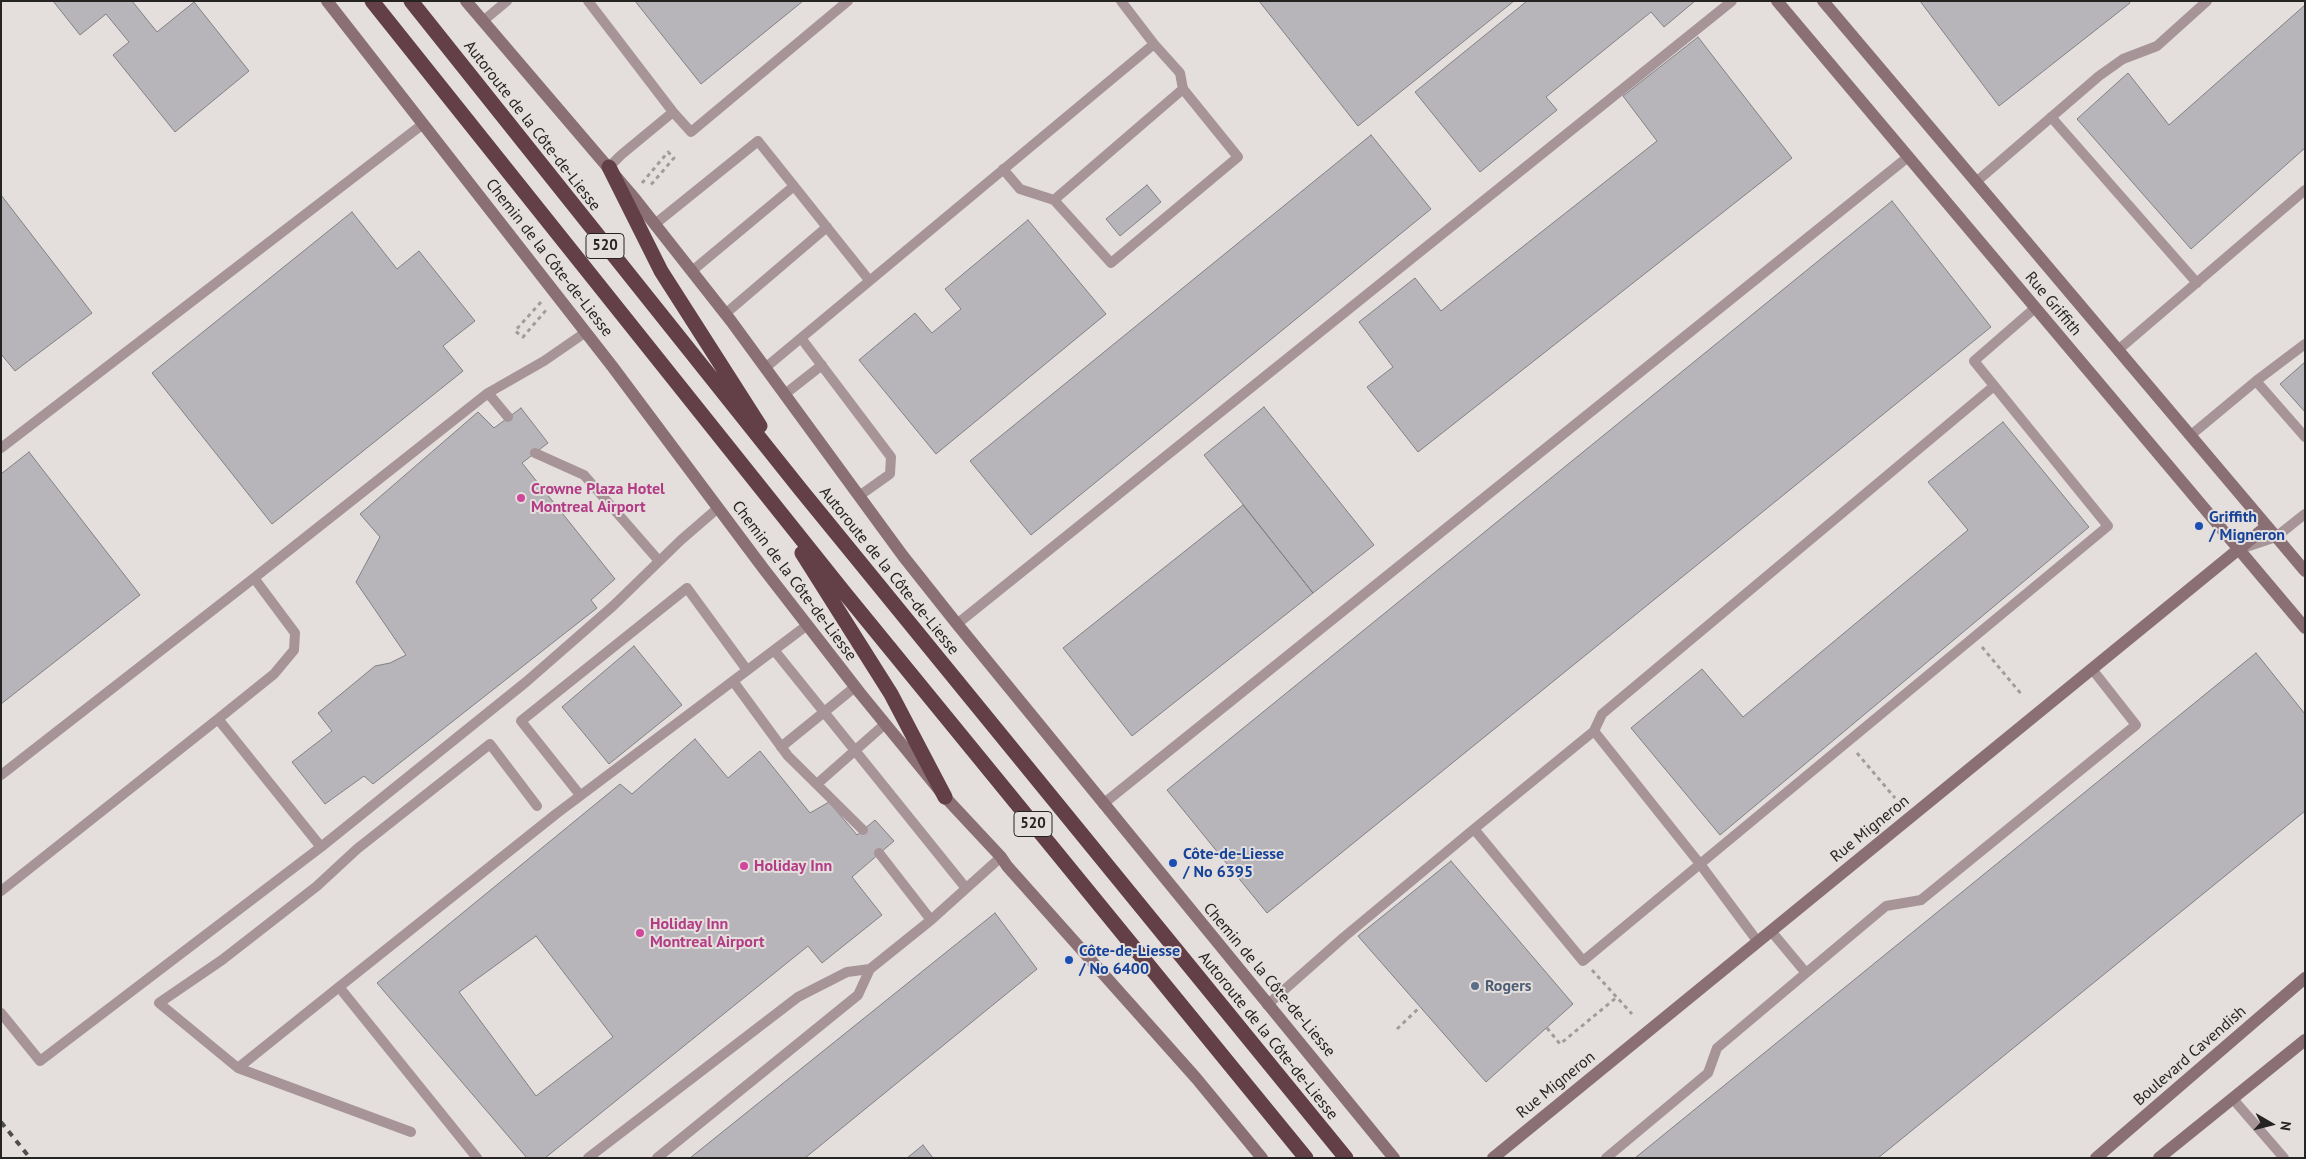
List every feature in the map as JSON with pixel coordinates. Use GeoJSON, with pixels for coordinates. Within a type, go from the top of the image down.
{"type":"FeatureCollection","features":[{"type":"Feature","properties":{"kind":"highway","name":"520"},"geometry":{"type":"LineString","coordinates":[[372,1],[761,488],[1306,1158]]}},
{"type":"Feature","properties":{"kind":"highway","name":"Autoroute de la Côte-de-Liesse"},"geometry":{"type":"LineString","coordinates":[[411,1],[801,490],[1346,1158]]}},
{"type":"Feature","properties":{"kind":"highway"},"geometry":{"type":"LineString","coordinates":[[609,167],[661,271],[801,490]]}},
{"type":"Feature","properties":{"kind":"highway"},"geometry":{"type":"LineString","coordinates":[[761,488],[891,694],[945,797]]}},
{"type":"Feature","properties":{"kind":"main road","name":"Chemin de la Côte-de-Liesse"},"geometry":{"type":"LineString","coordinates":[[327,1],[586,332],[806,626],[855,687],[945,797],[1001,857],[1196,1078],[1262,1158]]}},
{"type":"Feature","properties":{"kind":"main road","name":"Chemin de la Côte-de-Liesse"},"geometry":{"type":"LineString","coordinates":[[466,1],[609,167],[655,224],[725,314],[956,624],[1394,1158]]}},
{"type":"Feature","properties":{"kind":"main road","name":"Rue Griffith"},"geometry":{"type":"LineString","coordinates":[[1777,1],[2305,628]]}},
{"type":"Feature","properties":{"kind":"main road","name":"Rue Griffith"},"geometry":{"type":"LineString","coordinates":[[1823,1],[2305,571]]}},
{"type":"Feature","properties":{"kind":"main road","name":"Rue Migneron"},"geometry":{"type":"LineString","coordinates":[[1493,1158],[2267,526]]}},
{"type":"Feature","properties":{"kind":"main road","name":"Boulevard Cavendish"},"geometry":{"type":"LineString","coordinates":[[2096,1158],[2305,978]]}},
{"type":"Feature","properties":{"kind":"main road"},"geometry":{"type":"LineString","coordinates":[[2165,1156],[2305,1040]]}},
{"type":"Feature","properties":{"kind":"lane"},"geometry":{"type":"LineString","coordinates":[[483,21],[507,1]]}},
{"type":"Feature","properties":{"kind":"lane"},"geometry":{"type":"LineString","coordinates":[[588,1],[673,112],[691,132],[848,1]]}},
{"type":"Feature","properties":{"kind":"lane"},"geometry":{"type":"LineString","coordinates":[[1003,169],[1020,189],[1054,200],[1111,263],[1238,158],[1183,89],[1180,73],[1120,1]]}},
{"type":"Feature","properties":{"kind":"lane"},"geometry":{"type":"LineString","coordinates":[[956,624],[1732,1]]}},
{"type":"Feature","properties":{"kind":"lane"},"geometry":{"type":"LineString","coordinates":[[1976,182],[2050,117],[2123,59],[2157,46],[2207,1]]}},
{"type":"Feature","properties":{"kind":"lane"},"geometry":{"type":"LineString","coordinates":[[765,368],[1154,44]]}},
{"type":"Feature","properties":{"kind":"lane"},"geometry":{"type":"LineString","coordinates":[[1054,200],[1183,89]]}},
{"type":"Feature","properties":{"kind":"lane"},"geometry":{"type":"LineString","coordinates":[[609,167],[673,112]]}},
{"type":"Feature","properties":{"kind":"lane"},"geometry":{"type":"LineString","coordinates":[[2050,117],[2197,283]]}},
{"type":"Feature","properties":{"kind":"lane"},"geometry":{"type":"LineString","coordinates":[[1,448],[423,124]]}},
{"type":"Feature","properties":{"kind":"lane"},"geometry":{"type":"LineString","coordinates":[[655,224],[758,141],[869,280]]}},
{"type":"Feature","properties":{"kind":"lane"},"geometry":{"type":"LineString","coordinates":[[1103,804],[1908,157]]}},
{"type":"Feature","properties":{"kind":"lane"},"geometry":{"type":"LineString","coordinates":[[692,271],[794,186]]}},
{"type":"Feature","properties":{"kind":"lane"},"geometry":{"type":"LineString","coordinates":[[2118,350],[2305,190]]}},
{"type":"Feature","properties":{"kind":"lane"},"geometry":{"type":"LineString","coordinates":[[725,314],[827,227]]}},
{"type":"Feature","properties":{"kind":"lane"},"geometry":{"type":"LineString","coordinates":[[1474,829],[1583,961],[2108,526],[1974,361],[2035,308]]}},
{"type":"Feature","properties":{"kind":"lane"},"geometry":{"type":"LineString","coordinates":[[1,775],[488,393],[544,361],[586,332]]}},
{"type":"Feature","properties":{"kind":"lane"},"geometry":{"type":"LineString","coordinates":[[801,338],[891,457],[890,474],[859,496]]}},
{"type":"Feature","properties":{"kind":"lane"},"geometry":{"type":"LineString","coordinates":[[2191,436],[2256,380],[2305,344]]}},
{"type":"Feature","properties":{"kind":"lane"},"geometry":{"type":"LineString","coordinates":[[785,394],[822,365]]}},
{"type":"Feature","properties":{"kind":"lane"},"geometry":{"type":"LineString","coordinates":[[2256,380],[2305,437]]}},
{"type":"Feature","properties":{"kind":"lane"},"geometry":{"type":"LineString","coordinates":[[1267,1005],[1344,937],[1594,731],[1602,714],[1994,386]]}},
{"type":"Feature","properties":{"kind":"lane"},"geometry":{"type":"LineString","coordinates":[[488,393],[508,418]]}},
{"type":"Feature","properties":{"kind":"lane"},"geometry":{"type":"LineString","coordinates":[[535,453],[584,475],[659,561]]}},
{"type":"Feature","properties":{"kind":"lane"},"geometry":{"type":"LineString","coordinates":[[1,1013],[40,1061],[321,847],[526,682],[613,606],[659,561],[718,508]]}},
{"type":"Feature","properties":{"kind":"lane"},"geometry":{"type":"LineString","coordinates":[[2239,549],[2276,538],[2305,514]]}},
{"type":"Feature","properties":{"kind":"lane"},"geometry":{"type":"LineString","coordinates":[[1,891],[274,674],[294,650],[295,633],[254,578]]}},
{"type":"Feature","properties":{"kind":"lane"},"geometry":{"type":"LineString","coordinates":[[580,795],[521,721],[686,588],[747,670]]}},
{"type":"Feature","properties":{"kind":"lane"},"geometry":{"type":"LineString","coordinates":[[238,1068],[580,795],[806,626]]}},
{"type":"Feature","properties":{"kind":"lane"},"geometry":{"type":"LineString","coordinates":[[774,650],[965,887]]}},
{"type":"Feature","properties":{"kind":"lane"},"geometry":{"type":"LineString","coordinates":[[1606,1158],[1708,1073],[1716,1048],[1886,906],[1921,900],[2136,725],[2092,669]]}},
{"type":"Feature","properties":{"kind":"lane"},"geometry":{"type":"LineString","coordinates":[[733,681],[788,756],[863,830]]}},
{"type":"Feature","properties":{"kind":"lane"},"geometry":{"type":"LineString","coordinates":[[781,747],[855,687]]}},
{"type":"Feature","properties":{"kind":"lane"},"geometry":{"type":"LineString","coordinates":[[218,719],[321,847]]}},
{"type":"Feature","properties":{"kind":"lane"},"geometry":{"type":"LineString","coordinates":[[817,784],[885,724]]}},
{"type":"Feature","properties":{"kind":"lane"},"geometry":{"type":"LineString","coordinates":[[1594,731],[1700,864],[1758,942]]}},
{"type":"Feature","properties":{"kind":"lane"},"geometry":{"type":"LineString","coordinates":[[412,1132],[238,1068],[160,1003],[222,960],[317,886],[364,844],[490,744],[537,806]]}},
{"type":"Feature","properties":{"kind":"lane"},"geometry":{"type":"LineString","coordinates":[[879,853],[931,920]]}},
{"type":"Feature","properties":{"kind":"lane"},"geometry":{"type":"LineString","coordinates":[[657,1158],[858,995],[870,969],[931,920],[965,887],[1001,857]]}},
{"type":"Feature","properties":{"kind":"lane"},"geometry":{"type":"LineString","coordinates":[[1771,931],[1806,972]]}},
{"type":"Feature","properties":{"kind":"lane"},"geometry":{"type":"LineString","coordinates":[[588,1158],[798,997],[848,972],[870,969]]}},
{"type":"Feature","properties":{"kind":"lane"},"geometry":{"type":"LineString","coordinates":[[339,986],[477,1158]]}},
{"type":"Feature","properties":{"kind":"lane"},"geometry":{"type":"LineString","coordinates":[[2233,1099],[2284,1158]]}},
{"type":"Feature","properties":{"kind":"path"},"geometry":{"type":"LineString","coordinates":[[649,187],[674,158],[668,152],[654,170]]}},
{"type":"Feature","properties":{"kind":"path"},"geometry":{"type":"LineString","coordinates":[[532,313],[515,331],[522,337],[548,308]]}},
{"type":"Feature","properties":{"kind":"path"},"geometry":{"type":"LineString","coordinates":[[1994,660],[2022,695]]}},
{"type":"Feature","properties":{"kind":"path"},"geometry":{"type":"LineString","coordinates":[[1867,764],[1895,798]]}},
{"type":"Feature","properties":{"kind":"path"},"geometry":{"type":"LineString","coordinates":[[1601,979],[1632,1014]]}},
{"type":"Feature","properties":{"kind":"path"},"geometry":{"type":"LineString","coordinates":[[1547,1028],[1560,1044],[1617,997]]}},
{"type":"Feature","properties":{"kind":"path"},"geometry":{"type":"LineString","coordinates":[[1396,1030],[1420,1007]]}},
{"type":"Feature","properties":{"kind":"building"},"geometry":{"type":"Polygon","coordinates":[[[53,1],[132,1],[157,32],[194,2],[249,71],[175,132],[113,55],[129,42],[106,14],[80,35],[53,1]]]}},
{"type":"Feature","properties":{"kind":"building"},"geometry":{"type":"Polygon","coordinates":[[[635,1],[803,1],[701,84],[635,1]]]}},
{"type":"Feature","properties":{"kind":"building"},"geometry":{"type":"Polygon","coordinates":[[[1259,1],[1514,1],[1358,126],[1259,1]]]}},
{"type":"Feature","properties":{"kind":"building"},"geometry":{"type":"Polygon","coordinates":[[[1527,1],[1695,1],[1664,27],[1651,12],[1546,97],[1557,110],[1480,172],[1415,92],[1527,1]]]}},
{"type":"Feature","properties":{"kind":"building"},"geometry":{"type":"Polygon","coordinates":[[[1920,1],[2129,1],[2130,3],[1999,106],[1920,1]]]}},
{"type":"Feature","properties":{"kind":"building"},"geometry":{"type":"Polygon","coordinates":[[[2305,5],[2305,148],[2191,249],[2077,119],[2128,73],[2169,125],[2305,5]]]}},
{"type":"Feature","properties":{"kind":"building"},"geometry":{"type":"Polygon","coordinates":[[[1698,37],[1792,158],[1418,452],[1367,387],[1393,367],[1359,322],[1415,278],[1441,311],[1657,141],[1623,96],[1698,37]]]}},
{"type":"Feature","properties":{"kind":"building"},"geometry":{"type":"Polygon","coordinates":[[[1371,135],[1431,209],[1031,535],[970,461],[1371,135]]]}},
{"type":"Feature","properties":{"kind":"building"},"geometry":{"type":"Polygon","coordinates":[[[1147,185],[1161,202],[1120,236],[1106,219],[1147,185]]]}},
{"type":"Feature","properties":{"kind":"building"},"geometry":{"type":"Polygon","coordinates":[[[1,195],[92,313],[15,371],[1,354],[1,195]]]}},
{"type":"Feature","properties":{"kind":"building"},"geometry":{"type":"Polygon","coordinates":[[[1892,201],[1991,327],[1267,913],[1167,790],[1892,201]]]}},
{"type":"Feature","properties":{"kind":"building"},"geometry":{"type":"Polygon","coordinates":[[[352,212],[397,269],[419,251],[475,321],[443,346],[463,371],[272,524],[152,373],[352,212]]]}},
{"type":"Feature","properties":{"kind":"building"},"geometry":{"type":"Polygon","coordinates":[[[1028,220],[1106,314],[936,454],[859,360],[915,313],[932,333],[961,309],[945,289],[1028,220]]]}},
{"type":"Feature","properties":{"kind":"building"},"geometry":{"type":"Polygon","coordinates":[[[2305,362],[2305,412],[2280,384],[2305,362]]]}},
{"type":"Feature","properties":{"kind":"building"},"geometry":{"type":"Polygon","coordinates":[[[1264,407],[1374,545],[1313,593],[1204,455],[1264,407]]]}},
{"type":"Feature","properties":{"kind":"building"},"geometry":{"type":"Polygon","coordinates":[[[521,408],[548,443],[522,463],[615,579],[591,600],[597,608],[373,784],[364,776],[325,804],[292,762],[332,731],[318,713],[375,666],[390,663],[406,655],[356,582],[380,537],[360,514],[478,412],[494,428],[521,408]]]}},
{"type":"Feature","properties":{"kind":"building"},"geometry":{"type":"Polygon","coordinates":[[[2003,422],[2089,527],[1720,835],[1631,728],[1702,669],[1743,717],[1968,530],[1928,482],[2003,422]]]}},
{"type":"Feature","properties":{"kind":"building"},"geometry":{"type":"Polygon","coordinates":[[[29,452],[140,595],[1,704],[1,474],[29,452]]]}},
{"type":"Feature","properties":{"kind":"building"},"geometry":{"type":"Polygon","coordinates":[[[1243,505],[1313,593],[1132,736],[1063,648],[1243,505]]]}},
{"type":"Feature","properties":{"kind":"building"},"geometry":{"type":"Polygon","coordinates":[[[634,646],[682,705],[609,764],[562,707],[634,646]]]}},
{"type":"Feature","properties":{"kind":"building"},"geometry":{"type":"Polygon","coordinates":[[[2256,653],[2305,714],[2305,811],[1878,1158],[1635,1158],[2256,653]]]}},
{"type":"Feature","properties":{"kind":"building"},"geometry":{"type":"Polygon","coordinates":[[[695,739],[728,778],[760,751],[810,813],[829,802],[857,835],[875,820],[894,841],[852,877],[882,915],[822,963],[808,946],[545,1158],[527,1158],[377,983],[620,784],[632,794],[695,739]],[[536,936],[459,992],[536,1096],[613,1037],[536,936]]]}},
{"type":"Feature","properties":{"kind":"building"},"geometry":{"type":"Polygon","coordinates":[[[1451,861],[1573,1004],[1486,1082],[1358,936],[1451,861]]]}},
{"type":"Feature","properties":{"kind":"building"},"geometry":{"type":"Polygon","coordinates":[[[995,913],[1037,969],[805,1158],[690,1158],[995,913]]]}},
{"type":"Feature","properties":{"kind":"building"},"geometry":{"type":"Polygon","coordinates":[[[923,1145],[933,1158],[907,1158],[923,1145]]]}},
{"type":"Feature","properties":{"kind":"railway"},"geometry":{"type":"LineString","coordinates":[[1,1122],[30,1158]]}},
{"type":"Feature","properties":{"kind":"place","name":"Crowne Plaza Hotel Montreal Airport"},"geometry":{"type":"Point","coordinates":[521,498]}},
{"type":"Feature","properties":{"kind":"place","name":"Griffith / Migneron"},"geometry":{"type":"Point","coordinates":[2199,526]}},
{"type":"Feature","properties":{"kind":"place","name":"Côte-de-Liesse / No 6395"},"geometry":{"type":"Point","coordinates":[1173,863]}},
{"type":"Feature","properties":{"kind":"place","name":"Holiday Inn"},"geometry":{"type":"Point","coordinates":[744,866]}},
{"type":"Feature","properties":{"kind":"place","name":"Holiday Inn Montreal Airport"},"geometry":{"type":"Point","coordinates":[640,933]}},
{"type":"Feature","properties":{"kind":"place","name":"Côte-de-Liesse / No 6400"},"geometry":{"type":"Point","coordinates":[1069,960]}},
{"type":"Feature","properties":{"kind":"place","name":"Rogers"},"geometry":{"type":"Point","coordinates":[1475,986]}}]}
